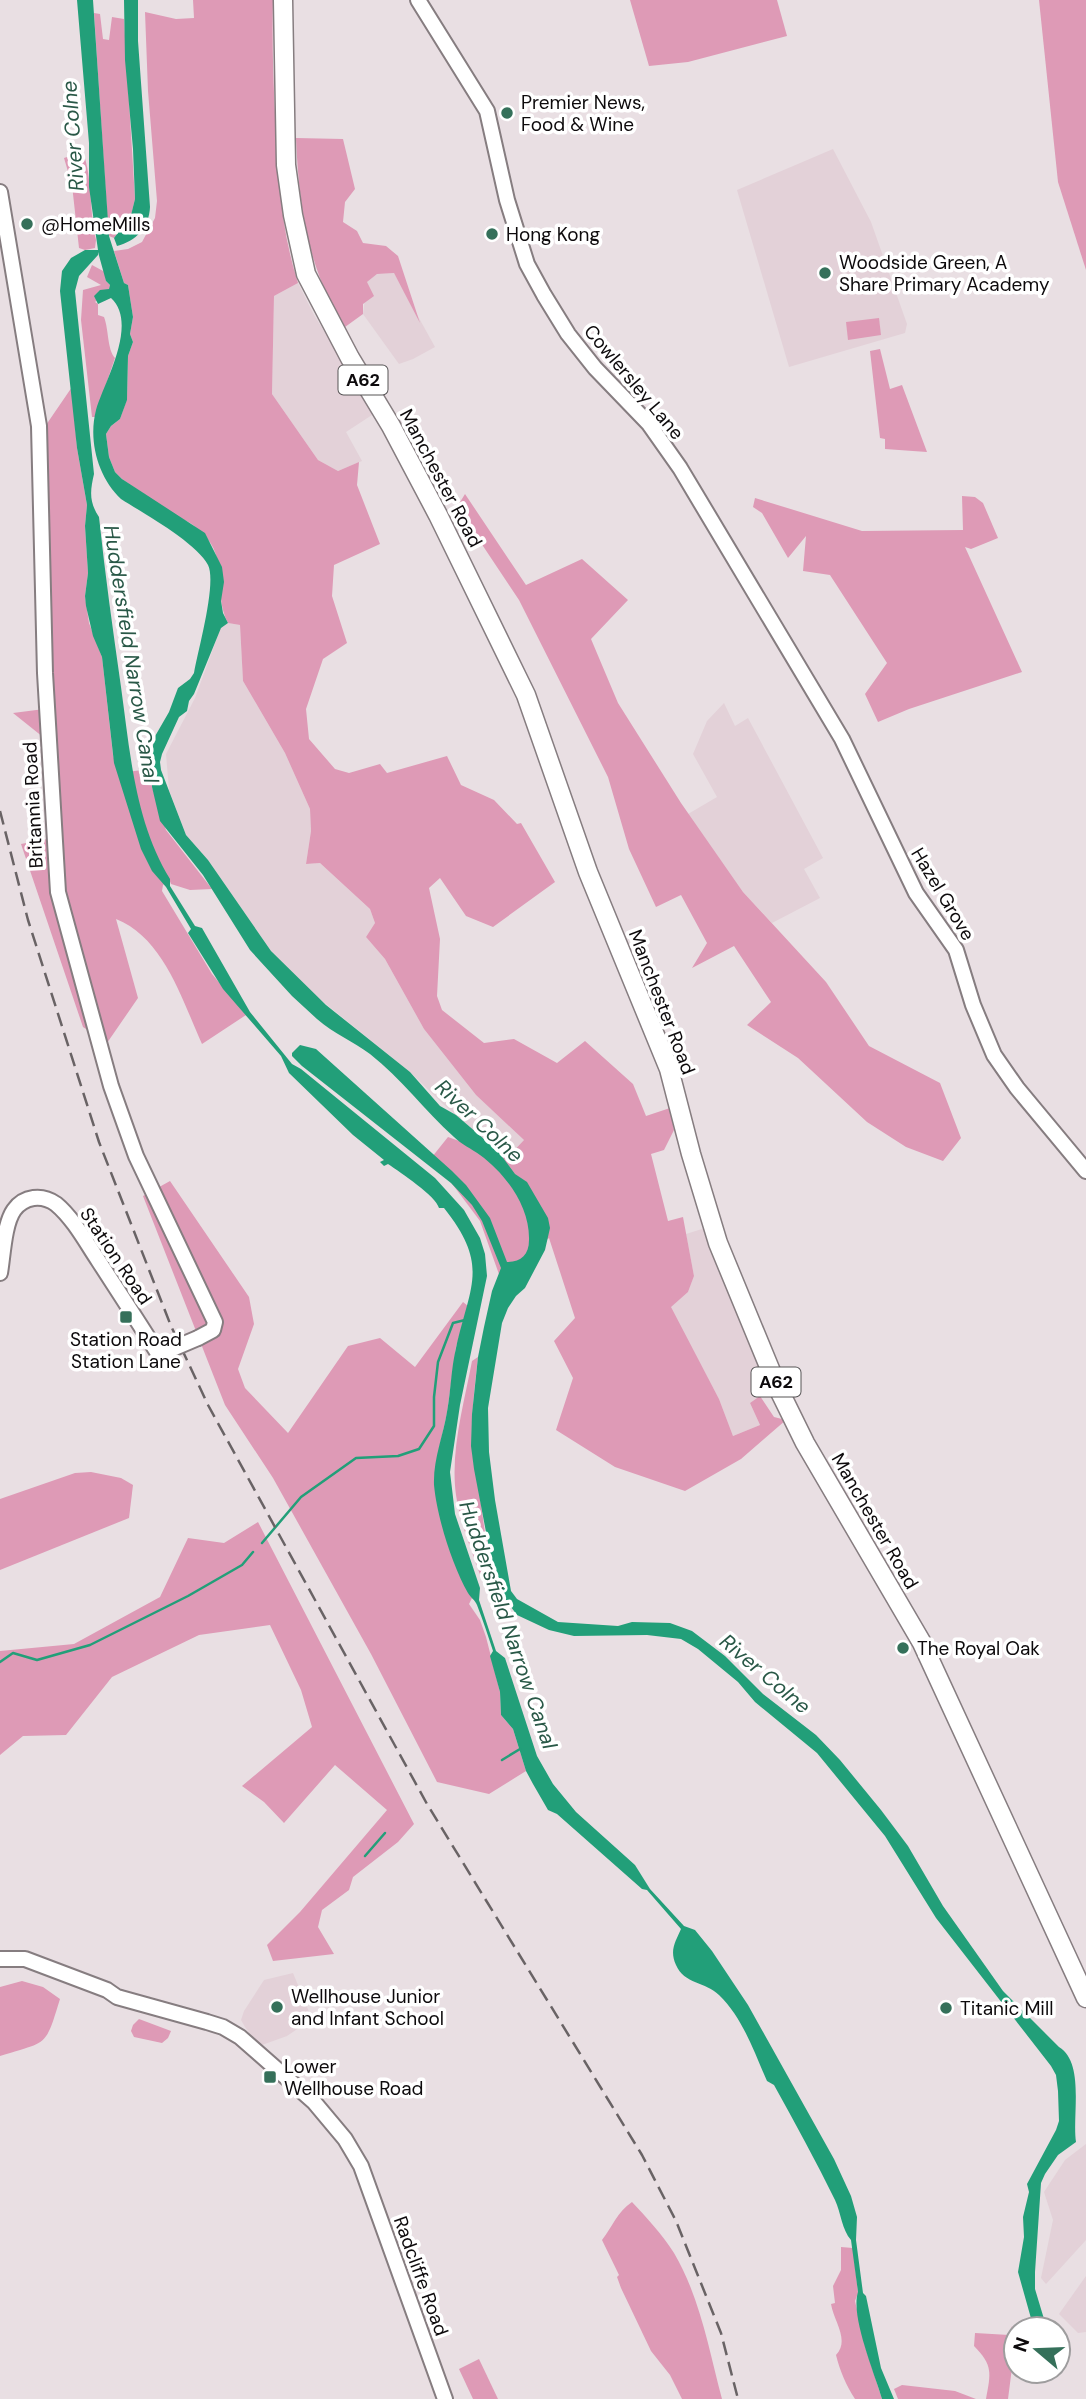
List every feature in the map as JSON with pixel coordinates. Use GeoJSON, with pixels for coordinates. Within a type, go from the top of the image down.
{"type":"FeatureCollection","features":[{"type":"Feature","properties":{"kind":"main road","name":"Manchester Road"},"geometry":{"type":"LineString","coordinates":[[284,0],[286,165],[293,215],[306,274],[350,359],[391,426],[438,515],[526,695],[588,872],[665,1058],[718,1243],[777,1387],[805,1443],[922,1643],[1086,1998]]}},
{"type":"Feature","properties":{"kind":"street","name":"Cowlersley Lane"},"geometry":{"type":"LineString","coordinates":[[418,0],[487,111],[507,200],[527,264],[544,295],[568,334],[595,368],[649,424],[680,468],[818,700]]}},
{"type":"Feature","properties":{"kind":"street","name":"Britannia Road"},"geometry":{"type":"LineString","coordinates":[[0,192],[39,426],[46,687],[58,892],[111,1086],[136,1156],[215,1322],[213,1330],[162,1354]]}},
{"type":"Feature","properties":{"kind":"street","name":"Hazel Grove"},"geometry":{"type":"LineString","coordinates":[[818,700],[842,739],[916,893],[956,950],[973,1005],[994,1055],[1017,1088],[1086,1171]]}},
{"type":"Feature","properties":{"kind":"street","name":"Station Road"},"geometry":{"type":"LineString","coordinates":[[0,1273],[13,1211],[25,1200],[39,1196],[55,1203],[70,1219],[162,1354]]}},
{"type":"Feature","properties":{"kind":"street","name":"Radcliffe Road"},"geometry":{"type":"LineString","coordinates":[[0,1959],[25,1959],[107,1990],[117,1997],[223,2027],[249,2045],[314,2102],[345,2139],[360,2166],[445,2399]]}},
{"type":"Feature","properties":{"kind":"shaded area"},"geometry":{"type":"Polygon","coordinates":[[[77,0],[93,0],[109,236],[124,283],[128,285],[133,317],[130,334],[133,342],[128,356],[127,400],[120,419],[106,434],[109,457],[115,472],[122,479],[205,533],[222,567],[224,582],[221,601],[228,623],[221,628],[187,711],[179,717],[160,762],[186,835],[208,860],[271,951],[326,1005],[410,1072],[440,1106],[456,1115],[498,1151],[515,1174],[527,1182],[548,1218],[550,1228],[545,1250],[525,1288],[508,1308],[502,1323],[488,1408],[489,1452],[495,1500],[511,1591],[517,1599],[558,1622],[618,1626],[632,1622],[670,1623],[692,1631],[725,1656],[763,1694],[816,1735],[840,1760],[908,1846],[943,1906],[1003,1991],[1067,2055],[1072,2065],[1076,2090],[1076,2142],[1058,2155],[1041,2183],[1035,2289],[1043,2315],[1030,2315],[1018,2272],[1024,2237],[1023,2217],[1029,2192],[1027,2184],[1059,2121],[1056,2075],[936,1918],[885,1836],[817,1753],[755,1702],[738,1682],[698,1649],[681,1639],[647,1635],[574,1636],[549,1630],[517,1615],[505,1599],[490,1553],[471,1446],[478,1357],[492,1291],[501,1268],[482,1221],[472,1205],[451,1183],[302,1066],[292,1053],[300,1045],[316,1049],[452,1171],[490,1218],[507,1262],[520,1259],[528,1250],[525,1215],[515,1192],[490,1163],[454,1137],[381,1063],[364,1049],[323,1024],[292,996],[250,950],[203,875],[160,821],[152,787],[154,738],[169,712],[178,688],[194,673],[209,601],[210,574],[208,565],[193,547],[121,499],[106,480],[97,458],[93,434],[96,410],[117,353],[122,323],[119,309],[111,298],[98,304],[94,296],[100,290],[109,289],[110,285],[106,281],[98,252],[79,276],[75,291],[94,474],[91,496],[99,517],[131,761],[149,834],[170,879],[170,886],[195,926],[202,928],[250,1012],[292,1064],[435,1178],[464,1210],[480,1238],[487,1276],[460,1405],[450,1472],[455,1514],[480,1588],[479,1600],[496,1651],[505,1658],[537,1756],[553,1784],[576,1812],[635,1865],[650,1889],[684,1926],[695,1930],[712,1951],[748,2005],[834,2159],[851,2196],[857,2217],[856,2240],[863,2293],[866,2296],[881,2368],[894,2399],[882,2399],[864,2345],[857,2315],[858,2292],[851,2240],[835,2200],[774,2085],[767,2081],[735,2014],[714,1991],[684,1976],[680,1971],[674,1960],[673,1950],[681,1929],[647,1890],[642,1889],[557,1814],[548,1810],[526,1771],[513,1729],[501,1715],[500,1692],[490,1656],[493,1651],[477,1605],[462,1582],[451,1555],[438,1511],[434,1485],[454,1356],[470,1291],[472,1261],[467,1245],[444,1208],[439,1208],[425,1191],[401,1173],[388,1164],[384,1166],[380,1162],[384,1160],[353,1135],[289,1073],[281,1056],[223,989],[188,933],[191,929],[166,887],[152,871],[141,849],[114,763],[102,657],[93,636],[86,606],[87,505],[77,448],[60,291],[62,271],[71,258],[85,250],[98,250],[89,187],[89,143],[77,0]]]}},
{"type":"Feature","properties":{"kind":"shaded area"},"geometry":{"type":"Polygon","coordinates":[[[124,0],[138,0],[138,41],[150,207],[147,221],[136,237],[117,246],[114,238],[131,215],[135,199],[125,60],[124,0]]]}},
{"type":"Feature","properties":{"kind":"shaded area"},"geometry":{"type":"Polygon","coordinates":[[[193,0],[273,0],[273,71],[279,178],[287,241],[298,283],[274,296],[272,394],[318,460],[338,471],[359,462],[357,485],[380,544],[334,565],[332,596],[347,643],[323,659],[306,709],[309,739],[335,769],[349,773],[380,764],[387,773],[447,756],[461,785],[494,800],[517,824],[521,823],[555,882],[493,927],[466,916],[440,878],[429,888],[440,939],[437,996],[442,1010],[484,1043],[514,1039],[557,1063],[585,1041],[633,1084],[646,1116],[670,1108],[674,1130],[664,1150],[651,1154],[668,1221],[683,1217],[694,1276],[688,1292],[671,1307],[719,1399],[733,1436],[760,1425],[750,1403],[760,1396],[774,1417],[786,1420],[741,1459],[685,1491],[615,1467],[556,1430],[573,1378],[554,1341],[575,1318],[549,1238],[500,1277],[480,1221],[432,1157],[448,1137],[507,1158],[524,1140],[476,1095],[424,1029],[385,959],[366,937],[375,923],[370,909],[320,863],[306,864],[311,831],[310,809],[285,753],[243,681],[240,625],[228,623],[223,611],[216,554],[202,533],[192,524],[122,479],[115,472],[109,457],[106,434],[120,419],[127,399],[128,356],[133,342],[130,334],[133,317],[128,285],[124,283],[114,251],[128,249],[142,242],[155,218],[157,201],[145,12],[176,19],[194,18],[193,0]]]}},
{"type":"Feature","properties":{"kind":"shaded area"},"geometry":{"type":"Polygon","coordinates":[[[630,0],[777,0],[787,36],[688,62],[649,66],[630,0]]]}},
{"type":"Feature","properties":{"kind":"shaded area"},"geometry":{"type":"Polygon","coordinates":[[[1039,0],[1086,0],[1086,270],[1058,182],[1039,0]]]}},
{"type":"Feature","properties":{"kind":"shaded area"},"geometry":{"type":"Polygon","coordinates":[[[94,13],[100,14],[103,39],[109,40],[112,17],[124,19],[135,199],[131,215],[114,238],[109,236],[108,227],[94,13]]]}},
{"type":"Feature","properties":{"kind":"shaded area"},"geometry":{"type":"Polygon","coordinates":[[[296,138],[343,139],[355,189],[345,202],[343,222],[357,231],[363,243],[386,246],[398,256],[420,323],[394,273],[377,274],[367,282],[374,296],[363,304],[363,314],[345,327],[322,284],[309,244],[300,192],[296,138]]]}},
{"type":"Feature","properties":{"kind":"shaded area","name":"Woodside Green, A Share Primary Academy"},"geometry":{"type":"Polygon","coordinates":[[[833,149],[871,222],[907,324],[905,333],[789,367],[737,190],[833,149]]]}},
{"type":"Feature","properties":{"kind":"shaded area"},"geometry":{"type":"Polygon","coordinates":[[[83,152],[96,240],[95,248],[85,250],[79,248],[72,185],[64,158],[83,152]]]}},
{"type":"Feature","properties":{"kind":"shaded area"},"geometry":{"type":"Polygon","coordinates":[[[92,265],[105,272],[106,281],[110,285],[109,290],[95,302],[98,304],[98,315],[104,317],[115,358],[95,417],[92,417],[81,320],[83,290],[101,285],[87,277],[92,265]]]}},
{"type":"Feature","properties":{"kind":"shaded area"},"geometry":{"type":"Polygon","coordinates":[[[394,273],[435,347],[399,364],[363,314],[367,282],[377,274],[394,273]]]}},
{"type":"Feature","properties":{"kind":"shaded area"},"geometry":{"type":"Polygon","coordinates":[[[298,283],[314,315],[375,413],[346,432],[362,461],[338,471],[318,460],[272,394],[274,296],[298,283]]]}},
{"type":"Feature","properties":{"kind":"shaded area"},"geometry":{"type":"Polygon","coordinates":[[[879,318],[881,335],[848,340],[846,322],[879,318]]]}},
{"type":"Feature","properties":{"kind":"shaded area"},"geometry":{"type":"Polygon","coordinates":[[[880,349],[890,389],[902,385],[927,452],[885,449],[885,439],[880,438],[870,351],[880,349]]]}},
{"type":"Feature","properties":{"kind":"shaded area"},"geometry":{"type":"Polygon","coordinates":[[[72,387],[77,448],[87,505],[85,526],[88,573],[85,596],[89,623],[102,657],[113,755],[118,773],[151,769],[152,787],[166,830],[212,889],[190,890],[171,884],[169,879],[163,885],[162,891],[212,974],[246,1015],[202,1044],[179,990],[159,955],[133,928],[116,919],[138,998],[107,1043],[83,1027],[21,844],[58,837],[53,745],[13,713],[52,708],[46,425],[72,387]]]}},
{"type":"Feature","properties":{"kind":"shaded area"},"geometry":{"type":"Polygon","coordinates":[[[465,494],[526,585],[582,559],[628,600],[591,639],[618,703],[681,803],[743,892],[826,982],[869,1046],[940,1083],[961,1138],[943,1161],[906,1147],[867,1122],[798,1058],[747,1025],[771,1002],[734,946],[692,968],[707,943],[681,895],[656,907],[629,849],[608,777],[519,600],[457,507],[465,494]]]}},
{"type":"Feature","properties":{"kind":"shaded area"},"geometry":{"type":"Polygon","coordinates":[[[962,496],[975,497],[983,503],[998,538],[971,549],[965,547],[1022,672],[909,709],[878,722],[865,694],[887,663],[830,575],[803,571],[806,536],[788,558],[762,513],[753,507],[755,498],[862,531],[963,530],[962,496]]]}},
{"type":"Feature","properties":{"kind":"shaded area"},"geometry":{"type":"Polygon","coordinates":[[[228,623],[240,625],[243,681],[285,753],[310,809],[311,831],[306,864],[320,863],[370,909],[375,923],[366,937],[385,959],[424,1029],[476,1095],[524,1140],[507,1159],[410,1072],[306,988],[271,951],[208,860],[186,835],[169,790],[166,754],[195,698],[221,627],[228,623]]]}},
{"type":"Feature","properties":{"kind":"shaded area"},"geometry":{"type":"Polygon","coordinates":[[[724,703],[735,726],[748,718],[823,858],[804,869],[820,898],[772,923],[743,892],[688,814],[717,797],[693,754],[707,721],[724,703]]]}},
{"type":"Feature","properties":{"kind":"shaded area"},"geometry":{"type":"Polygon","coordinates":[[[170,1181],[249,1297],[254,1324],[238,1369],[245,1388],[288,1433],[348,1346],[380,1338],[415,1367],[463,1302],[468,1306],[456,1347],[447,1413],[437,1458],[436,1496],[446,1537],[460,1576],[472,1598],[469,1604],[480,1620],[486,1637],[500,1692],[501,1715],[513,1729],[526,1771],[489,1794],[437,1782],[371,1654],[273,1478],[225,1405],[143,1196],[170,1181]]]}},
{"type":"Feature","properties":{"kind":"shaded area"},"geometry":{"type":"Polygon","coordinates":[[[705,1228],[723,1279],[771,1389],[750,1403],[760,1425],[733,1436],[719,1399],[670,1307],[688,1292],[694,1276],[686,1234],[705,1228]]]}},
{"type":"Feature","properties":{"kind":"shaded area"},"geometry":{"type":"Polygon","coordinates":[[[478,1357],[472,1421],[473,1457],[489,1553],[497,1581],[510,1606],[495,1596],[481,1577],[456,1495],[455,1462],[459,1428],[472,1361],[478,1357]]]}},
{"type":"Feature","properties":{"kind":"shaded area"},"geometry":{"type":"Polygon","coordinates":[[[91,1472],[121,1478],[133,1485],[129,1518],[0,1570],[0,1499],[75,1473],[91,1472]]]}},
{"type":"Feature","properties":{"kind":"shaded area"},"geometry":{"type":"Polygon","coordinates":[[[258,1522],[414,1824],[398,1842],[353,1877],[349,1890],[322,1910],[318,1927],[334,1954],[273,1961],[267,1945],[300,1912],[387,1810],[335,1765],[284,1823],[264,1802],[242,1786],[312,1727],[301,1690],[270,1625],[199,1635],[112,1677],[66,1735],[23,1736],[0,1755],[0,1651],[74,1644],[160,1597],[188,1538],[224,1543],[258,1522]]]}},
{"type":"Feature","properties":{"kind":"shaded area","name":"Wellhouse Junior and Infant School"},"geometry":{"type":"Polygon","coordinates":[[[293,1973],[312,2019],[287,2036],[262,2045],[256,2042],[241,2020],[244,2011],[264,1980],[293,1973]]]}},
{"type":"Feature","properties":{"kind":"shaded area"},"geometry":{"type":"Polygon","coordinates":[[[22,1981],[43,1987],[60,1999],[51,2026],[42,2040],[28,2048],[0,2056],[0,1987],[22,1981]]]}},
{"type":"Feature","properties":{"kind":"shaded area"},"geometry":{"type":"Polygon","coordinates":[[[139,2019],[171,2031],[168,2038],[162,2043],[134,2037],[131,2031],[139,2019]]]}},
{"type":"Feature","properties":{"kind":"shaded area"},"geometry":{"type":"Polygon","coordinates":[[[1086,2144],[1086,2240],[1046,2284],[1041,2278],[1053,2220],[1044,2192],[1065,2160],[1086,2144]]]}},
{"type":"Feature","properties":{"kind":"shaded area"},"geometry":{"type":"Polygon","coordinates":[[[632,2202],[674,2253],[691,2287],[722,2399],[682,2399],[670,2375],[651,2351],[621,2288],[617,2277],[619,2275],[602,2240],[619,2215],[632,2202]]]}},
{"type":"Feature","properties":{"kind":"shaded area"},"geometry":{"type":"Polygon","coordinates":[[[841,2247],[853,2248],[858,2293],[855,2301],[865,2346],[882,2399],[855,2399],[836,2355],[842,2343],[831,2304],[835,2303],[833,2286],[841,2270],[841,2247]]]}},
{"type":"Feature","properties":{"kind":"shaded area"},"geometry":{"type":"Polygon","coordinates":[[[1086,2276],[1086,2332],[1078,2333],[1072,2327],[1072,2315],[1059,2314],[1086,2276]]]}},
{"type":"Feature","properties":{"kind":"shaded area"},"geometry":{"type":"Polygon","coordinates":[[[975,2333],[1002,2335],[1002,2385],[1010,2385],[1008,2399],[986,2399],[989,2370],[985,2359],[974,2346],[975,2333]]]}},
{"type":"Feature","properties":{"kind":"shaded area"},"geometry":{"type":"Polygon","coordinates":[[[479,2359],[498,2399],[473,2399],[459,2369],[479,2359]]]}},
{"type":"Feature","properties":{"kind":"shaded area"},"geometry":{"type":"Polygon","coordinates":[[[902,2385],[955,2391],[976,2399],[898,2399],[894,2389],[902,2385]]]}},
{"type":"Feature","properties":{"kind":"waterway"},"geometry":{"type":"LineString","coordinates":[[262,1543],[301,1497],[356,1458],[398,1456],[419,1449],[434,1426],[438,1362],[453,1323],[465,1320]]}},
{"type":"Feature","properties":{"kind":"waterway"},"geometry":{"type":"LineString","coordinates":[[0,1662],[13,1653],[37,1660],[90,1645],[188,1596],[242,1565],[253,1552]]}},
{"type":"Feature","properties":{"kind":"waterway"},"geometry":{"type":"LineString","coordinates":[[502,1760],[520,1749]]}},
{"type":"Feature","properties":{"kind":"waterway"},"geometry":{"type":"LineString","coordinates":[[365,1856],[385,1833]]}},
{"type":"Feature","properties":{"kind":"railway"},"geometry":{"type":"LineString","coordinates":[[0,811],[28,920],[99,1142],[171,1326],[208,1405],[427,1804],[642,2155],[676,2221],[721,2333],[738,2399]]}},
{"type":"Feature","properties":{"kind":"place","name":"Premier News, Food & Wine"},"geometry":{"type":"Point","coordinates":[507,113]}},
{"type":"Feature","properties":{"kind":"place","name":"@HomeMills"},"geometry":{"type":"Point","coordinates":[27,224]}},
{"type":"Feature","properties":{"kind":"place","name":"Hong Kong"},"geometry":{"type":"Point","coordinates":[492,234]}},
{"type":"Feature","properties":{"kind":"place","name":"Woodside Green, A Share Primary Academy"},"geometry":{"type":"Point","coordinates":[825,273]}},
{"type":"Feature","properties":{"kind":"place","name":"Station Road Station Lane"},"geometry":{"type":"Point","coordinates":[126,1317]}},
{"type":"Feature","properties":{"kind":"place","name":"The Royal Oak"},"geometry":{"type":"Point","coordinates":[903,1648]}},
{"type":"Feature","properties":{"kind":"place","name":"Wellhouse Junior and Infant School"},"geometry":{"type":"Point","coordinates":[277,2007]}},
{"type":"Feature","properties":{"kind":"place","name":"Titanic Mill"},"geometry":{"type":"Point","coordinates":[946,2008]}},
{"type":"Feature","properties":{"kind":"place","name":"Lower Wellhouse Road"},"geometry":{"type":"Point","coordinates":[270,2077]}},
{"type":"Feature","properties":{"kind":"water label","name":"River Colne"},"geometry":{"type":"Point","coordinates":[73,136]}},
{"type":"Feature","properties":{"kind":"water label","name":"Huddersfield Narrow Canal"},"geometry":{"type":"Point","coordinates":[131,654]}},
{"type":"Feature","properties":{"kind":"water label","name":"River Colne"},"geometry":{"type":"Point","coordinates":[479,1121]}},
{"type":"Feature","properties":{"kind":"water label","name":"Huddersfield Narrow Canal"},"geometry":{"type":"Point","coordinates":[508,1625]}},
{"type":"Feature","properties":{"kind":"water label","name":"River Colne"},"geometry":{"type":"Point","coordinates":[765,1674]}}]}
